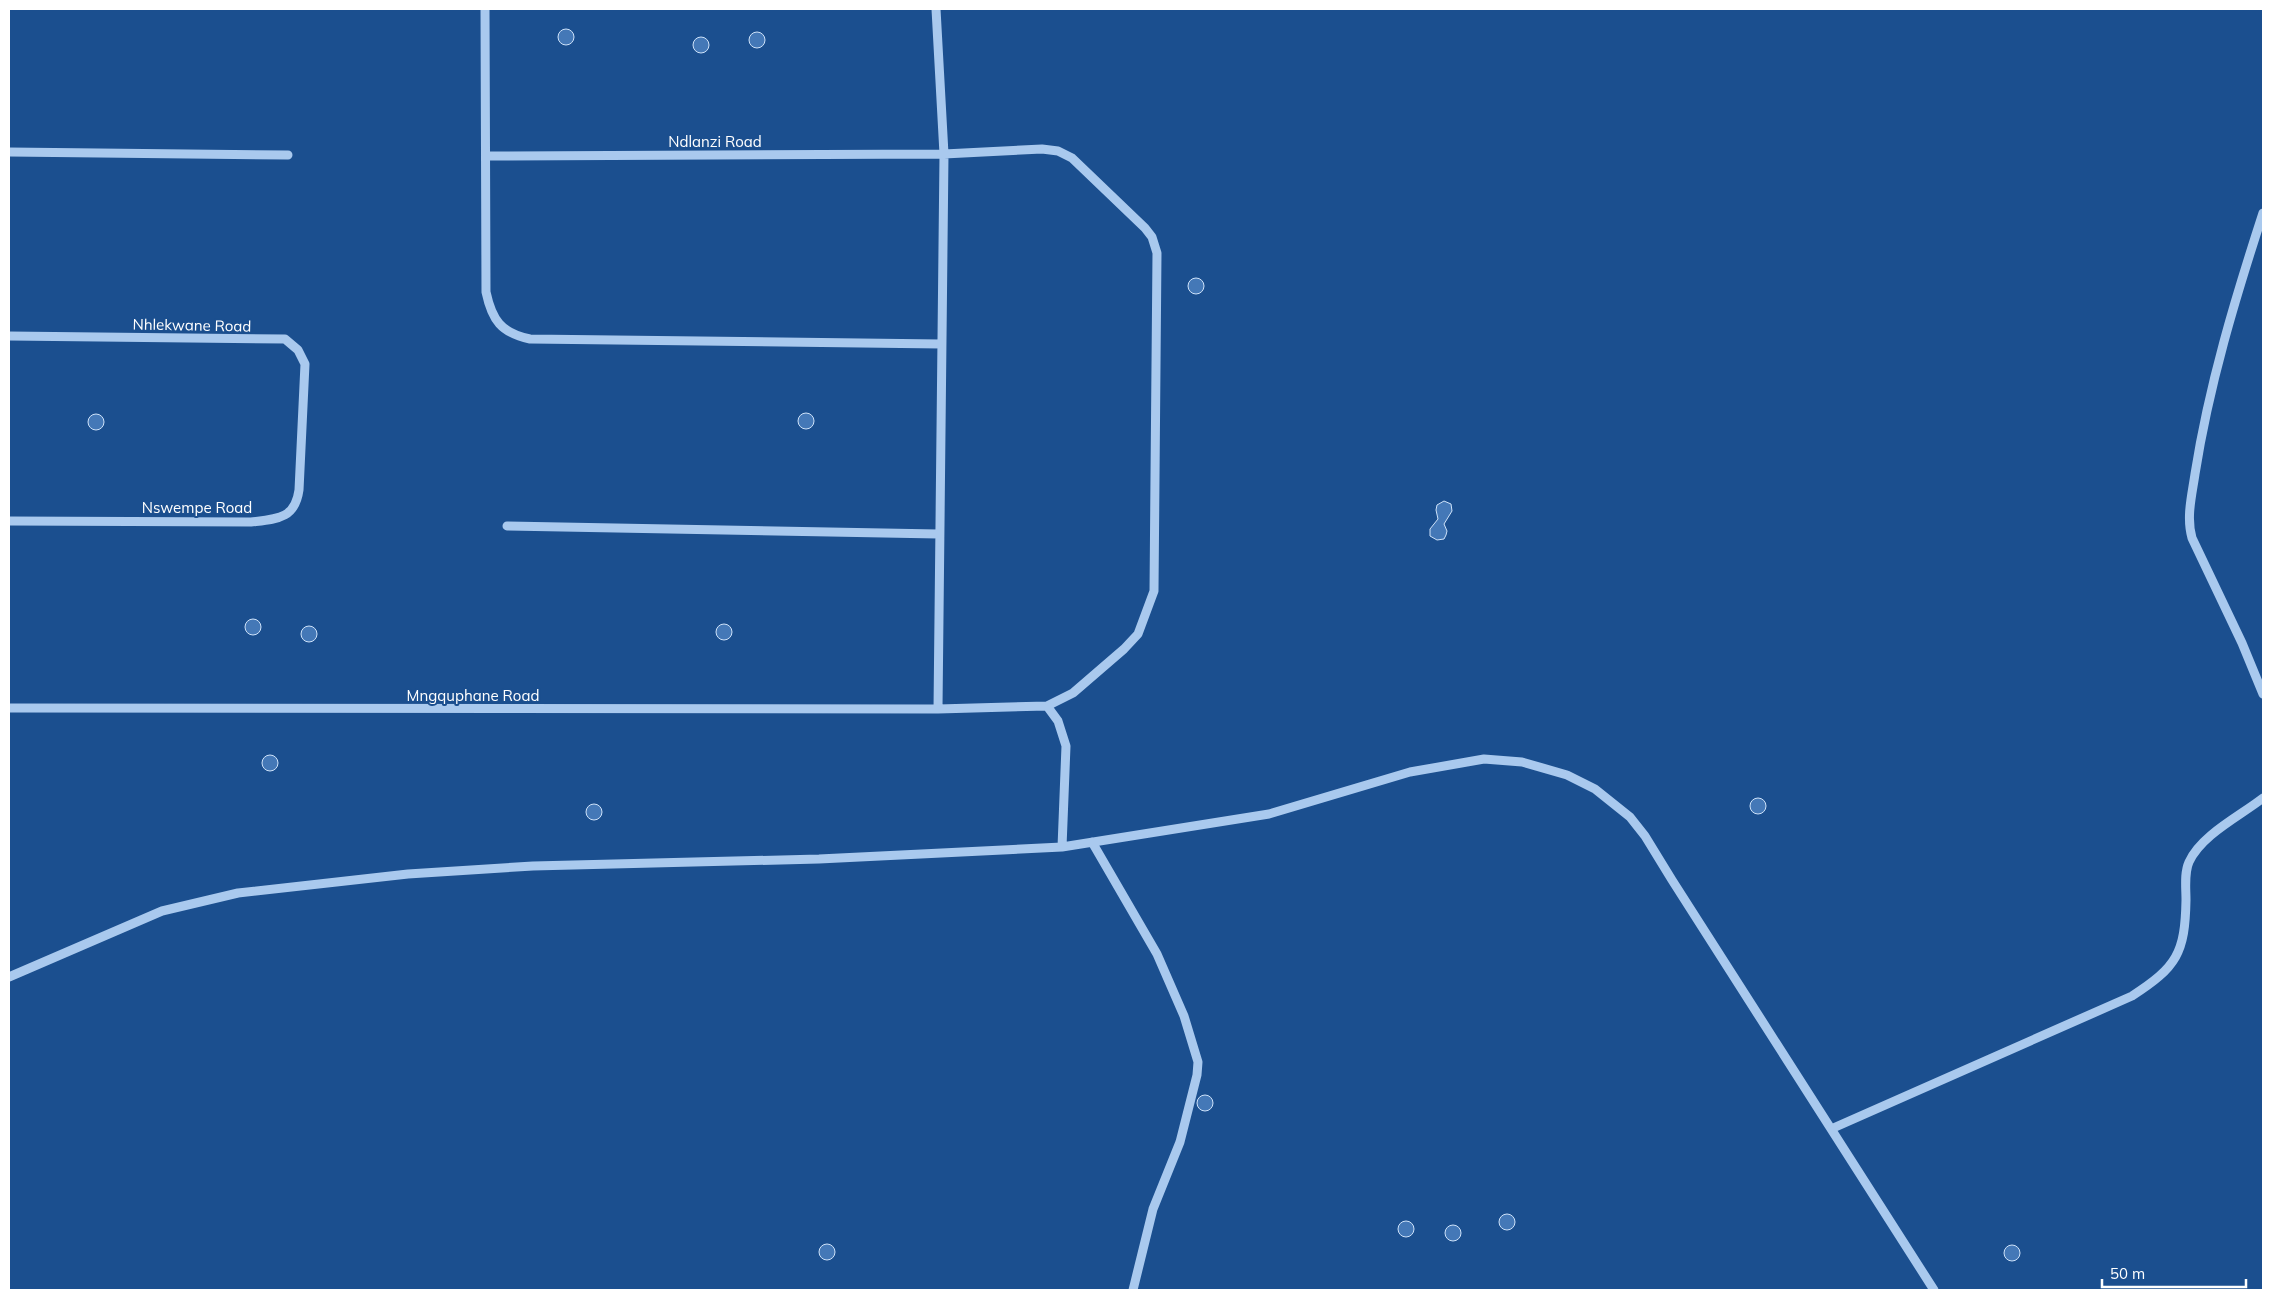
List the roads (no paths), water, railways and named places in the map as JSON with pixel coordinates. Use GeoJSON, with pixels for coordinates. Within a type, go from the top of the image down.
{"type":"FeatureCollection","features":[{"type":"Feature","properties":{"kind":"street"},"geometry":{"type":"LineString","coordinates":[[485,9],[486,292],[494,316],[500,326],[517,336],[530,339],[941,344]]}},
{"type":"Feature","properties":{"kind":"street"},"geometry":{"type":"LineString","coordinates":[[936,9],[944,154],[938,534],[938,709]]}},
{"type":"Feature","properties":{"kind":"street","name":"Ndlanzi Road"},"geometry":{"type":"LineString","coordinates":[[486,156],[944,154],[1042,149],[1065,154],[1072,158],[1145,228],[1156,246],[1158,263],[1154,591],[1138,634],[1124,649],[1073,693],[1047,706]]}},
{"type":"Feature","properties":{"kind":"street"},"geometry":{"type":"LineString","coordinates":[[9,152],[288,155]]}},
{"type":"Feature","properties":{"kind":"street"},"geometry":{"type":"LineString","coordinates":[[2263,214],[2228,324],[2212,387],[2189,519],[2192,538],[2242,643],[2263,694]]}},
{"type":"Feature","properties":{"kind":"street","name":"Nhlekwane Road"},"geometry":{"type":"LineString","coordinates":[[9,336],[285,339],[298,350],[305,364],[303,421]]}},
{"type":"Feature","properties":{"kind":"street","name":"Nswempe Road"},"geometry":{"type":"LineString","coordinates":[[9,521],[251,522],[279,518],[288,514],[298,500],[303,421]]}},
{"type":"Feature","properties":{"kind":"street"},"geometry":{"type":"LineString","coordinates":[[507,526],[938,534]]}},
{"type":"Feature","properties":{"kind":"street"},"geometry":{"type":"LineString","coordinates":[[1047,706],[1058,721],[1066,746],[1062,847]]}},
{"type":"Feature","properties":{"kind":"street","name":"Mngquphane Road"},"geometry":{"type":"LineString","coordinates":[[9,708],[938,709],[1047,706]]}},
{"type":"Feature","properties":{"kind":"street"},"geometry":{"type":"LineString","coordinates":[[9,977],[162,911],[238,893],[286,886],[408,874],[533,866],[818,859],[1062,847],[1269,814],[1410,772],[1484,759],[1522,762],[1567,775],[1594,789],[1630,817],[1645,836],[1934,1290]]}},
{"type":"Feature","properties":{"kind":"street"},"geometry":{"type":"LineString","coordinates":[[1831,1129],[2132,996],[2155,981],[2170,967],[2183,938],[2186,927],[2187,872],[2194,852],[2212,834],[2263,798]]}},
{"type":"Feature","properties":{"kind":"street"},"geometry":{"type":"LineString","coordinates":[[1092,842],[1156,954],[1184,1016],[1198,1062],[1197,1075],[1180,1142],[1153,1208],[1133,1290]]}}]}
